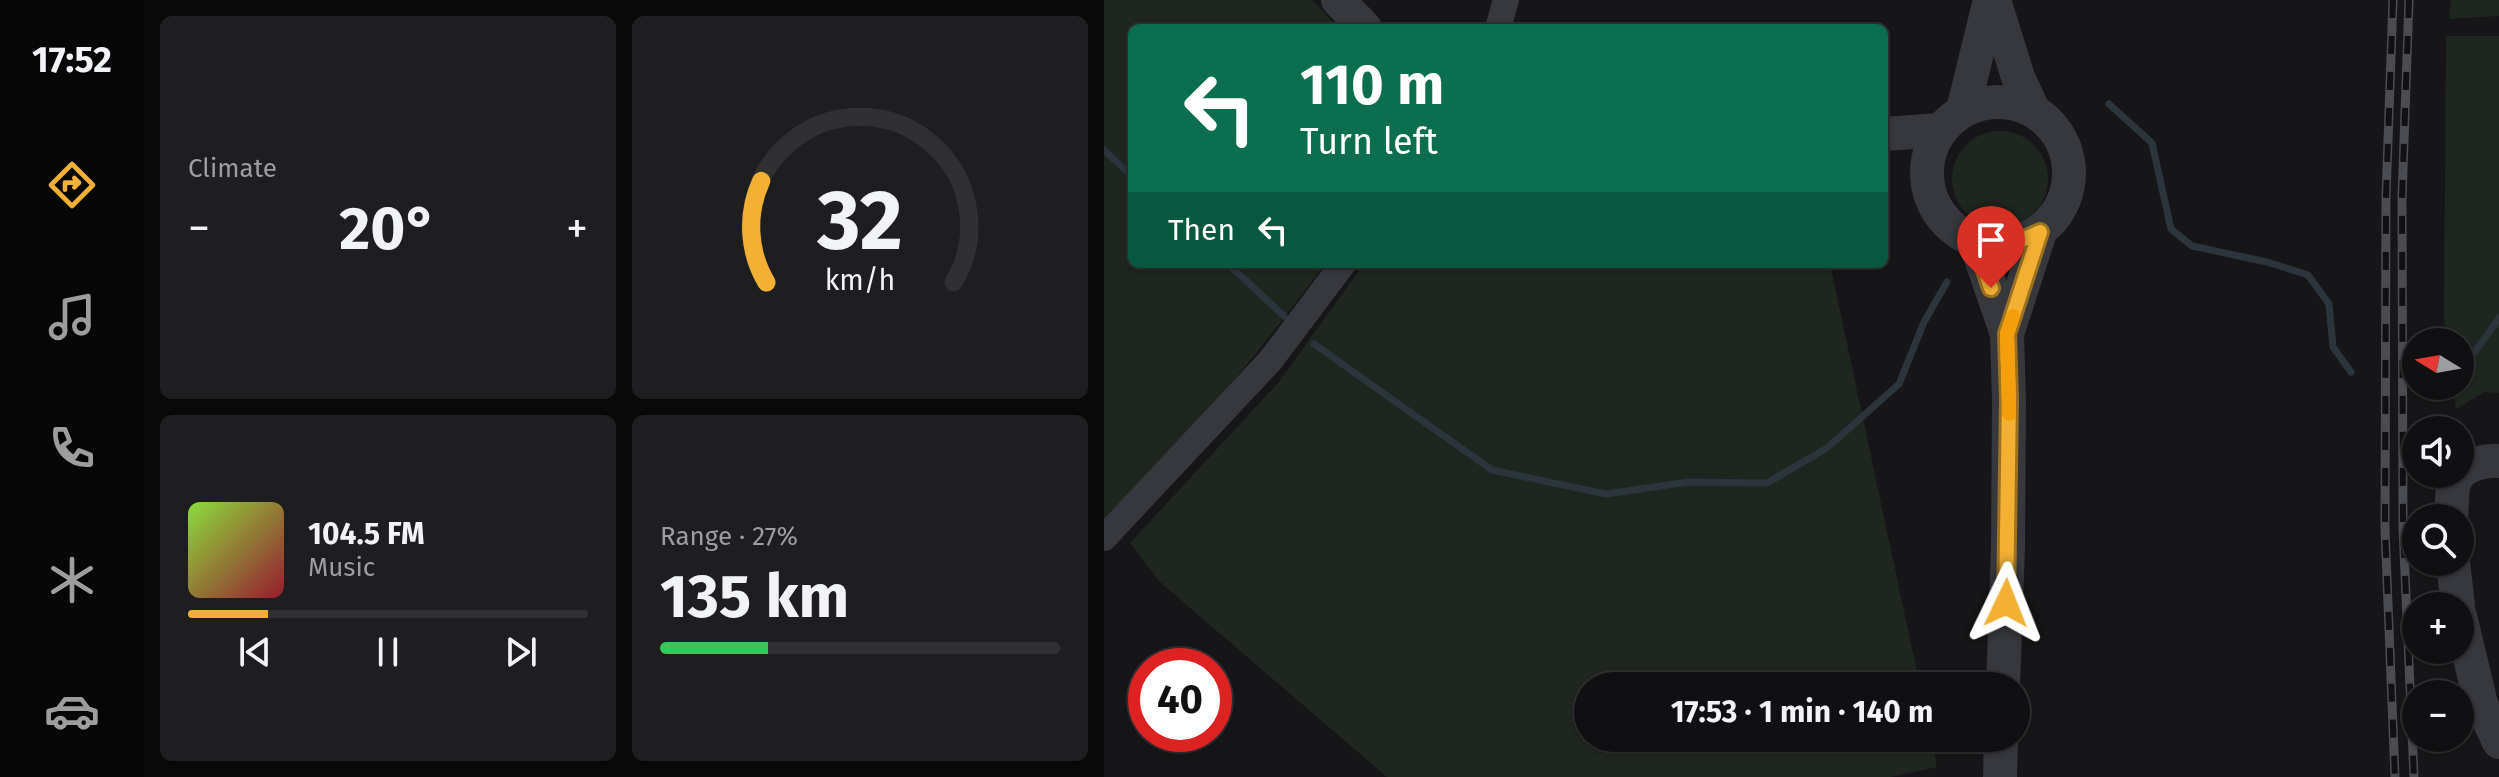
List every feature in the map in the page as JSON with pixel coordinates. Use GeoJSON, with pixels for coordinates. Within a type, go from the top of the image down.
{"type":"FeatureCollection","features":[{"type":"Feature","properties":{"kind":"street"},"geometry":{"type":"LineString","coordinates":[[1338,0],[1361,24]]}},
{"type":"Feature","properties":{"kind":"street"},"geometry":{"type":"LineString","coordinates":[[1499,24],[1506,0]]}},
{"type":"Feature","properties":{"kind":"street"},"geometry":{"type":"LineString","coordinates":[[1992,0],[2018,77],[2033,110]]}},
{"type":"Feature","properties":{"kind":"street"},"geometry":{"type":"LineString","coordinates":[[1888,133],[1952,120],[1987,102],[2012,102],[2033,110],[2054,127],[2066,149],[2069,188],[2057,215],[2040,232],[2021,242],[2001,245],[1975,241],[1950,227],[1933,203],[1927,177],[1930,152],[1952,120],[1992,0]]}},
{"type":"Feature","properties":{"kind":"street"},"geometry":{"type":"LineString","coordinates":[[1888,150],[1927,177]]}},
{"type":"Feature","properties":{"kind":"street"},"geometry":{"type":"LineString","coordinates":[[2007,334],[2040,232]]}},
{"type":"Feature","properties":{"kind":"street"},"geometry":{"type":"LineString","coordinates":[[1975,241],[2007,334],[2008,547],[2004,672]]}},
{"type":"Feature","properties":{"kind":"street"},"geometry":{"type":"LineString","coordinates":[[1104,538],[1270,361],[1340,268]]}},
{"type":"Feature","properties":{"kind":"street"},"geometry":{"type":"LineString","coordinates":[[2474,465],[2490,460],[2499,461]]}},
{"type":"Feature","properties":{"kind":"street"},"geometry":{"type":"LineString","coordinates":[[2471,664],[2481,704],[2499,742]]}},
{"type":"Feature","properties":{"kind":"street"},"geometry":{"type":"LineString","coordinates":[[2000,777],[2001,752]]}},
{"type":"Feature","properties":{"kind":"shaded area"},"geometry":{"type":"Polygon","coordinates":[[[1104,0],[1312,0],[1335,24],[1128,24],[1128,268],[1322,268],[1218,399],[1104,528],[1104,0]]]}},
{"type":"Feature","properties":{"kind":"shaded area"},"geometry":{"type":"Polygon","coordinates":[[[2451,0],[2499,0],[2499,16],[2449,19],[2451,0]]]}},
{"type":"Feature","properties":{"kind":"shaded area"},"geometry":{"type":"Polygon","coordinates":[[[2446,36],[2499,36],[2499,393],[2484,392],[2474,398],[2474,328],[2445,328],[2446,36]]]}},
{"type":"Feature","properties":{"kind":"shaded area"},"geometry":{"type":"Polygon","coordinates":[[[2000,131],[2018,135],[2034,145],[2044,161],[2048,179],[2044,197],[2034,213],[2018,223],[2000,227],[1982,223],[1966,213],[1956,197],[1952,179],[1956,161],[1966,145],[1982,135],[2000,131]]]}},
{"type":"Feature","properties":{"kind":"shaded area"},"geometry":{"type":"Polygon","coordinates":[[[1361,268],[1831,268],[1917,672],[1574,672],[1574,752],[1934,752],[1937,767],[1890,777],[1387,777],[1160,582],[1130,543],[1278,383],[1361,268]]]}},
{"type":"Feature","properties":{"kind":"shaded area"},"geometry":{"type":"Polygon","coordinates":[[[2455,400],[2471,400],[2456,409],[2455,400]]]}},
{"type":"Feature","properties":{"kind":"waterway"},"geometry":{"type":"LineString","coordinates":[[2109,104],[2152,143],[2171,229],[2192,246],[2267,262],[2308,275],[2329,304],[2333,347],[2351,372]]}},
{"type":"Feature","properties":{"kind":"waterway"},"geometry":{"type":"LineString","coordinates":[[1104,150],[1128,172]]}},
{"type":"Feature","properties":{"kind":"waterway"},"geometry":{"type":"LineString","coordinates":[[1232,268],[1284,316]]}},
{"type":"Feature","properties":{"kind":"waterway"},"geometry":{"type":"LineString","coordinates":[[1314,344],[1492,470],[1606,494],[1688,482],[1767,483],[1827,448],[1899,384],[1924,322],[1947,282]]}},
{"type":"Feature","properties":{"kind":"waterway"},"geometry":{"type":"LineString","coordinates":[[2474,353],[2499,318]]}},
{"type":"Feature","properties":{"kind":"railway"},"geometry":{"type":"LineString","coordinates":[[2393,0],[2386,197],[2385,529],[2395,777]]}},
{"type":"Feature","properties":{"kind":"railway"},"geometry":{"type":"LineString","coordinates":[[2409,0],[2402,198],[2403,528],[2414,777]]}},
{"type":"Feature","properties":{"kind":"slow traffic"},"geometry":{"type":"LineString","coordinates":[[2009,414],[2007,334],[2013,316]]}},
{"type":"Feature","properties":{"kind":"route"},"geometry":{"type":"LineString","coordinates":[[1991,288],[1975,241],[2001,245],[2021,242],[2040,232],[2007,334],[2006,603]]}}]}
